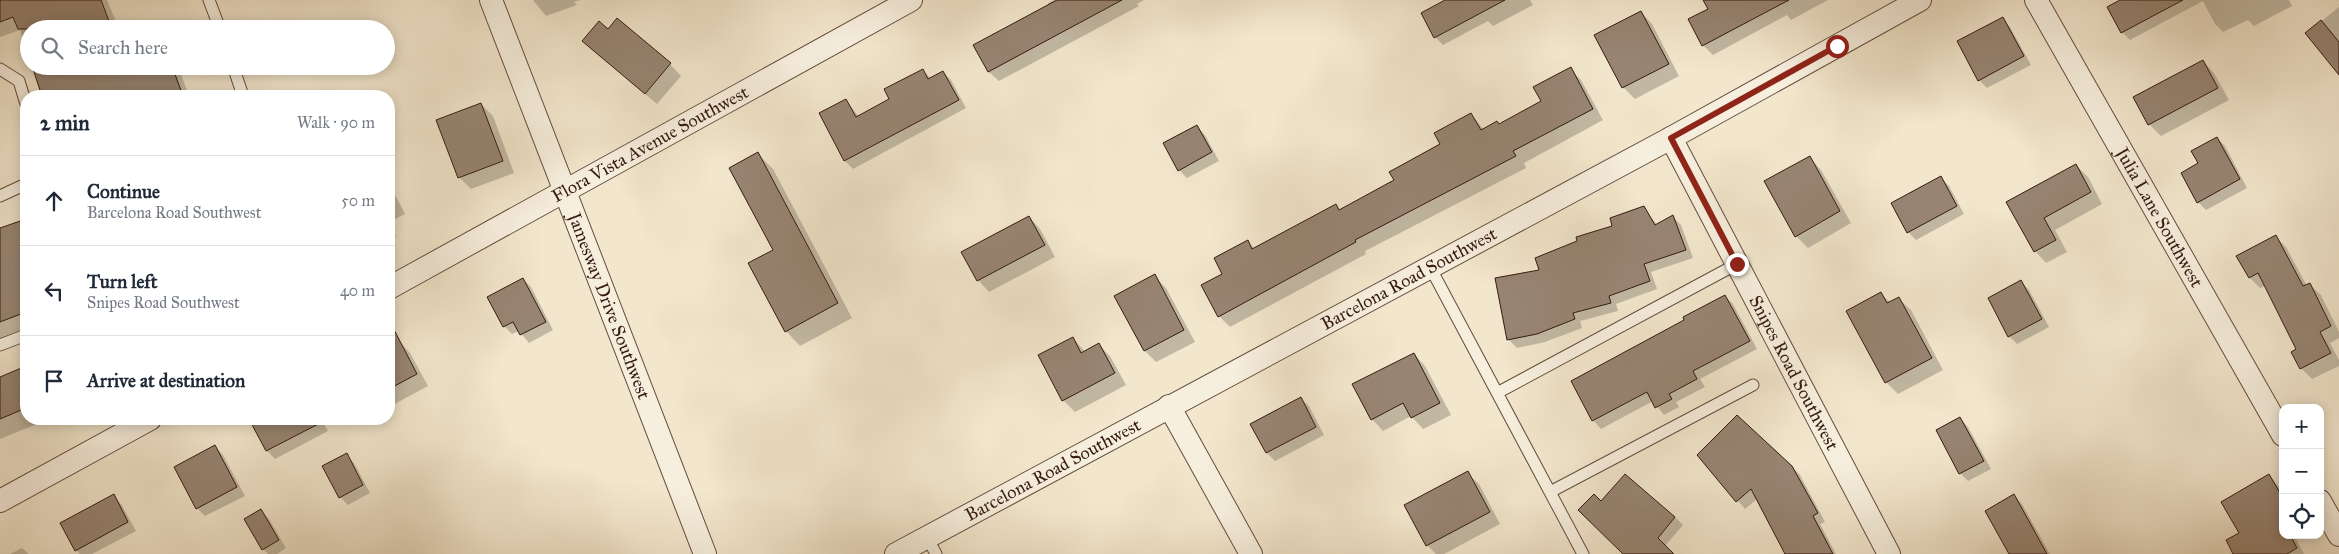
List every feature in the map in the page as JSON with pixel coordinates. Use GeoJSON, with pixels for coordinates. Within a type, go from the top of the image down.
{"type":"FeatureCollection","features":[{"type":"Feature","properties":{"kind":"street","name":"Jamesway Drive Southwest"},"geometry":{"type":"LineString","coordinates":[[491,0],[705,554]]}},
{"type":"Feature","properties":{"kind":"street","name":"Flora Vista Avenue Southwest"},"geometry":{"type":"LineString","coordinates":[[395,285],[911,0]]}},
{"type":"Feature","properties":{"kind":"street","name":"Barcelona Road Southwest"},"geometry":{"type":"LineString","coordinates":[[896,554],[931,546],[1169,406],[1671,138],[1920,0]]}},
{"type":"Feature","properties":{"kind":"street","name":"Julia Lane Southwest"},"geometry":{"type":"LineString","coordinates":[[2036,0],[2279,429]]}},
{"type":"Feature","properties":{"kind":"street","name":"Snipes Road Southwest"},"geometry":{"type":"LineString","coordinates":[[1671,138],[1889,554]]}},
{"type":"Feature","properties":{"kind":"street"},"geometry":{"type":"LineString","coordinates":[[1169,406],[1251,554]]}},
{"type":"Feature","properties":{"kind":"street"},"geometry":{"type":"LineString","coordinates":[[0,501],[139,425]]}},
{"type":"Feature","properties":{"kind":"street"},"geometry":{"type":"LineString","coordinates":[[2324,509],[2339,534]]}},
{"type":"Feature","properties":{"kind":"lane"},"geometry":{"type":"LineString","coordinates":[[210,0],[217,20]]}},
{"type":"Feature","properties":{"kind":"lane"},"geometry":{"type":"LineString","coordinates":[[0,68],[18,80],[21,90]]}},
{"type":"Feature","properties":{"kind":"lane"},"geometry":{"type":"LineString","coordinates":[[236,75],[241,90]]}},
{"type":"Feature","properties":{"kind":"lane"},"geometry":{"type":"LineString","coordinates":[[0,196],[20,187]]}},
{"type":"Feature","properties":{"kind":"lane"},"geometry":{"type":"LineString","coordinates":[[1496,393],[1737,264]]}},
{"type":"Feature","properties":{"kind":"lane"},"geometry":{"type":"LineString","coordinates":[[1430,267],[1583,554]]}},
{"type":"Feature","properties":{"kind":"lane"},"geometry":{"type":"LineString","coordinates":[[0,345],[20,337]]}},
{"type":"Feature","properties":{"kind":"lane"},"geometry":{"type":"LineString","coordinates":[[1550,492],[1753,385]]}},
{"type":"Feature","properties":{"kind":"building"},"geometry":{"type":"Polygon","coordinates":[[[0,0],[101,0],[109,20],[20,20],[20,29],[18,29],[13,17],[0,22],[0,0]]]}},
{"type":"Feature","properties":{"kind":"building"},"geometry":{"type":"Polygon","coordinates":[[[1057,0],[1122,0],[988,72],[973,45],[1057,0]]]}},
{"type":"Feature","properties":{"kind":"building"},"geometry":{"type":"Polygon","coordinates":[[[1445,0],[1505,0],[1434,38],[1421,13],[1445,0]]]}},
{"type":"Feature","properties":{"kind":"building"},"geometry":{"type":"Polygon","coordinates":[[[1703,0],[1789,0],[1702,46],[1688,19],[1708,9],[1703,0]]]}},
{"type":"Feature","properties":{"kind":"building"},"geometry":{"type":"Polygon","coordinates":[[[2120,0],[2183,0],[2121,33],[2107,7],[2120,0]]]}},
{"type":"Feature","properties":{"kind":"building"},"geometry":{"type":"Polygon","coordinates":[[[1641,11],[1669,64],[1622,88],[1594,35],[1641,11]]]}},
{"type":"Feature","properties":{"kind":"building"},"geometry":{"type":"Polygon","coordinates":[[[2003,17],[2024,56],[1978,81],[1957,41],[2003,17]]]}},
{"type":"Feature","properties":{"kind":"building"},"geometry":{"type":"Polygon","coordinates":[[[617,18],[671,63],[645,94],[582,41],[599,21],[608,29],[617,18]]]}},
{"type":"Feature","properties":{"kind":"building"},"geometry":{"type":"Polygon","coordinates":[[[2321,20],[2339,42],[2339,75],[2305,33],[2321,20]]]}},
{"type":"Feature","properties":{"kind":"building"},"geometry":{"type":"Polygon","coordinates":[[[2203,60],[2218,88],[2148,125],[2133,97],[2203,60]]]}},
{"type":"Feature","properties":{"kind":"building"},"geometry":{"type":"Polygon","coordinates":[[[1571,67],[1593,109],[1513,151],[1516,156],[1355,240],[1356,242],[1218,317],[1201,285],[1222,274],[1214,258],[1248,240],[1252,249],[1336,204],[1339,210],[1394,180],[1389,172],[1440,144],[1434,133],[1471,113],[1481,130],[1497,121],[1499,124],[1541,101],[1533,87],[1571,67]]]}},
{"type":"Feature","properties":{"kind":"building"},"geometry":{"type":"Polygon","coordinates":[[[923,69],[928,79],[943,71],[959,100],[844,161],[819,113],[846,99],[856,117],[889,99],[884,89],[923,69]]]}},
{"type":"Feature","properties":{"kind":"building"},"geometry":{"type":"Polygon","coordinates":[[[35,75],[175,75],[181,90],[40,90],[35,75]]]}},
{"type":"Feature","properties":{"kind":"building"},"geometry":{"type":"Polygon","coordinates":[[[481,103],[503,161],[458,178],[436,120],[481,103]]]}},
{"type":"Feature","properties":{"kind":"building"},"geometry":{"type":"Polygon","coordinates":[[[1197,125],[1212,152],[1178,171],[1163,143],[1197,125]]]}},
{"type":"Feature","properties":{"kind":"building"},"geometry":{"type":"Polygon","coordinates":[[[2217,137],[2240,179],[2197,203],[2181,173],[2198,163],[2191,151],[2217,137]]]}},
{"type":"Feature","properties":{"kind":"building"},"geometry":{"type":"Polygon","coordinates":[[[758,152],[838,303],[785,332],[748,263],[773,250],[729,168],[758,152]]]}},
{"type":"Feature","properties":{"kind":"building"},"geometry":{"type":"Polygon","coordinates":[[[1810,156],[1840,211],[1795,237],[1764,181],[1810,156]]]}},
{"type":"Feature","properties":{"kind":"building"},"geometry":{"type":"Polygon","coordinates":[[[2076,164],[2091,192],[2044,218],[2056,240],[2034,252],[2006,202],[2076,164]]]}},
{"type":"Feature","properties":{"kind":"building"},"geometry":{"type":"Polygon","coordinates":[[[1941,176],[1957,206],[1907,233],[1891,203],[1941,176]]]}},
{"type":"Feature","properties":{"kind":"building"},"geometry":{"type":"Polygon","coordinates":[[[1644,206],[1655,225],[1673,215],[1686,250],[1644,264],[1650,281],[1609,296],[1611,303],[1573,313],[1575,319],[1537,334],[1507,340],[1495,278],[1539,270],[1535,258],[1577,241],[1576,237],[1612,226],[1610,218],[1644,206]]]}},
{"type":"Feature","properties":{"kind":"building"},"geometry":{"type":"Polygon","coordinates":[[[1029,216],[1045,245],[977,281],[961,252],[1029,216]]]}},
{"type":"Feature","properties":{"kind":"building"},"geometry":{"type":"Polygon","coordinates":[[[20,221],[20,314],[0,322],[0,228],[20,221]]]}},
{"type":"Feature","properties":{"kind":"building"},"geometry":{"type":"Polygon","coordinates":[[[2276,235],[2303,286],[2310,283],[2331,326],[2320,332],[2331,353],[2300,369],[2291,352],[2296,349],[2258,273],[2249,278],[2236,256],[2276,235]]]}},
{"type":"Feature","properties":{"kind":"building"},"geometry":{"type":"Polygon","coordinates":[[[1155,274],[1184,330],[1144,351],[1114,296],[1155,274]]]}},
{"type":"Feature","properties":{"kind":"building"},"geometry":{"type":"Polygon","coordinates":[[[523,278],[546,322],[520,335],[513,322],[503,327],[487,297],[523,278]]]}},
{"type":"Feature","properties":{"kind":"building"},"geometry":{"type":"Polygon","coordinates":[[[2021,280],[2042,319],[2008,337],[1988,298],[2021,280]]]}},
{"type":"Feature","properties":{"kind":"building"},"geometry":{"type":"Polygon","coordinates":[[[1881,292],[1887,303],[1899,297],[1932,358],[1885,383],[1846,311],[1881,292]]]}},
{"type":"Feature","properties":{"kind":"building"},"geometry":{"type":"Polygon","coordinates":[[[1725,295],[1750,341],[1693,371],[1697,379],[1669,394],[1672,399],[1655,408],[1647,392],[1592,421],[1571,381],[1684,320],[1683,317],[1725,295]]]}},
{"type":"Feature","properties":{"kind":"building"},"geometry":{"type":"Polygon","coordinates":[[[395,332],[417,374],[395,386],[395,332]]]}},
{"type":"Feature","properties":{"kind":"building"},"geometry":{"type":"Polygon","coordinates":[[[1073,337],[1081,353],[1099,343],[1115,373],[1062,401],[1038,355],[1073,337]]]}},
{"type":"Feature","properties":{"kind":"building"},"geometry":{"type":"Polygon","coordinates":[[[1414,353],[1440,403],[1411,418],[1403,403],[1371,420],[1352,384],[1414,353]]]}},
{"type":"Feature","properties":{"kind":"building"},"geometry":{"type":"Polygon","coordinates":[[[20,369],[20,411],[0,419],[0,377],[20,369]]]}},
{"type":"Feature","properties":{"kind":"building"},"geometry":{"type":"Polygon","coordinates":[[[1301,397],[1316,427],[1266,453],[1250,424],[1301,397]]]}},
{"type":"Feature","properties":{"kind":"building"},"geometry":{"type":"Polygon","coordinates":[[[1737,415],[1792,466],[1818,513],[1813,516],[1833,554],[1785,554],[1751,489],[1736,502],[1697,455],[1737,415]]]}},
{"type":"Feature","properties":{"kind":"building"},"geometry":{"type":"Polygon","coordinates":[[[1960,417],[1984,461],[1959,474],[1936,430],[1960,417]]]}},
{"type":"Feature","properties":{"kind":"building"},"geometry":{"type":"Polygon","coordinates":[[[252,425],[316,425],[266,451],[252,425]]]}},
{"type":"Feature","properties":{"kind":"building"},"geometry":{"type":"Polygon","coordinates":[[[215,445],[237,487],[196,509],[174,467],[215,445]]]}},
{"type":"Feature","properties":{"kind":"building"},"geometry":{"type":"Polygon","coordinates":[[[347,453],[363,485],[339,498],[322,466],[347,453]]]}},
{"type":"Feature","properties":{"kind":"building"},"geometry":{"type":"Polygon","coordinates":[[[1468,471],[1490,512],[1426,546],[1404,505],[1468,471]]]}},
{"type":"Feature","properties":{"kind":"building"},"geometry":{"type":"Polygon","coordinates":[[[1625,474],[1675,517],[1658,538],[1674,554],[1623,554],[1578,510],[1594,494],[1601,501],[1625,474]]]}},
{"type":"Feature","properties":{"kind":"building"},"geometry":{"type":"Polygon","coordinates":[[[2269,474],[2279,491],[2279,539],[2292,539],[2297,548],[2287,554],[2233,554],[2226,540],[2239,533],[2221,502],[2269,474]]]}},
{"type":"Feature","properties":{"kind":"building"},"geometry":{"type":"Polygon","coordinates":[[[114,494],[128,522],[75,551],[60,523],[114,494]]]}},
{"type":"Feature","properties":{"kind":"building"},"geometry":{"type":"Polygon","coordinates":[[[2014,494],[2047,554],[2009,554],[1985,511],[2014,494]]]}},
{"type":"Feature","properties":{"kind":"building"},"geometry":{"type":"Polygon","coordinates":[[[261,509],[279,540],[262,550],[244,519],[261,509]]]}},
{"type":"Feature","properties":{"kind":"route"},"geometry":{"type":"LineString","coordinates":[[1737,264],[1671,138],[1837,46]]}}]}
